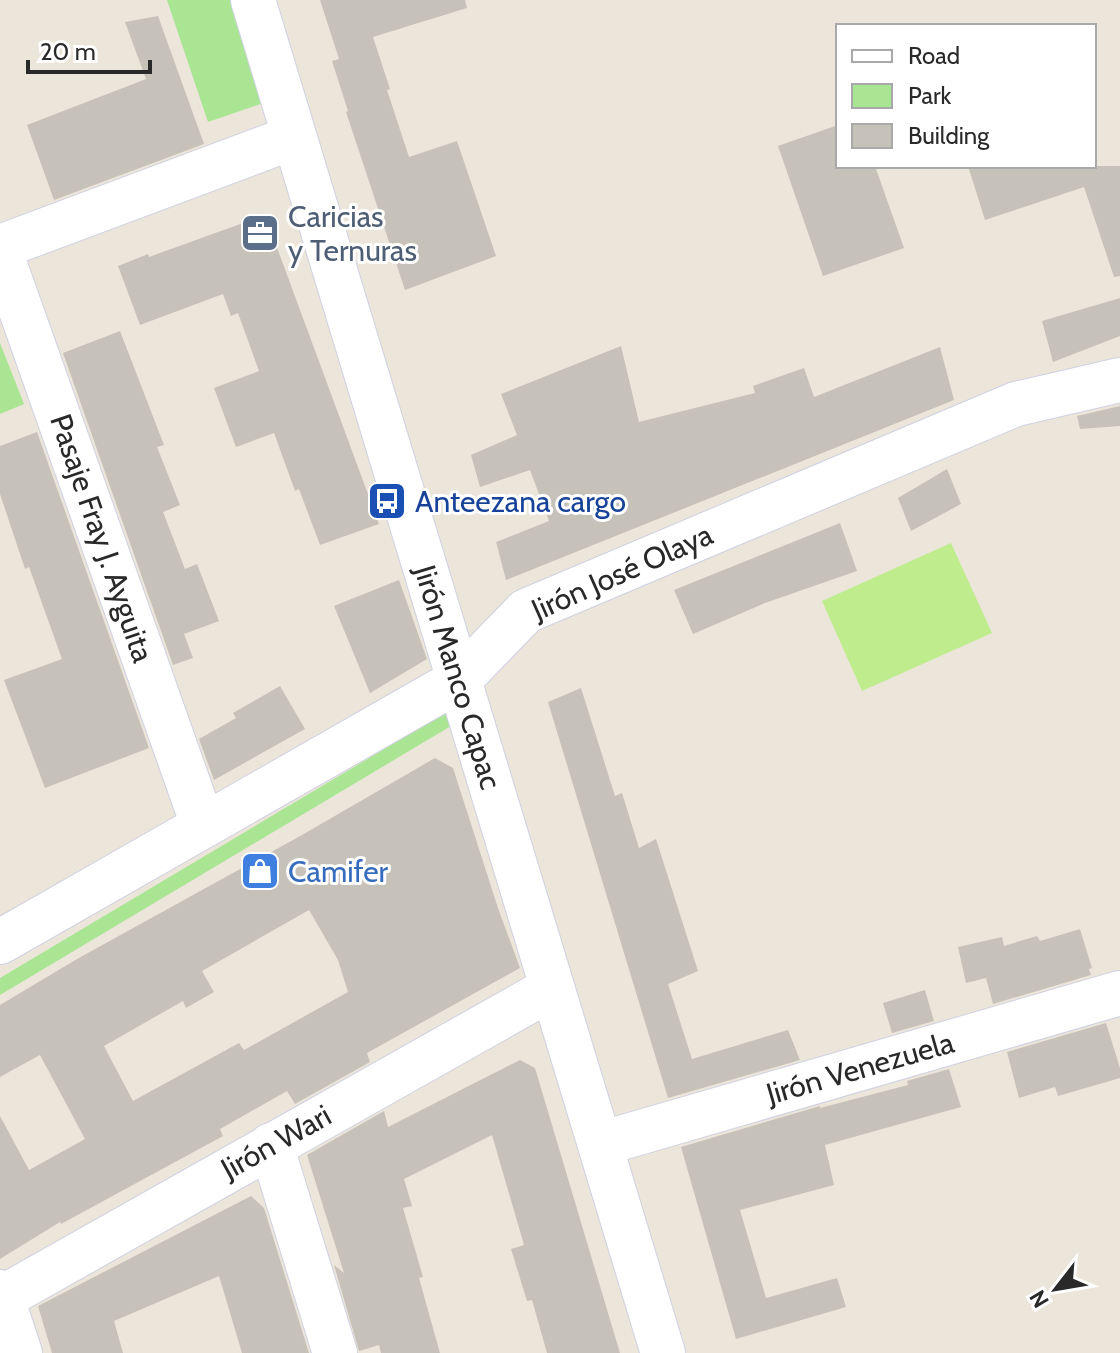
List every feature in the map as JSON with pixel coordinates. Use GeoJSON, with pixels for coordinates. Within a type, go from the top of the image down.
{"type":"FeatureCollection","features":[{"type":"Feature","properties":{"kind":"street","name":"Jirón Manco Capac"},"geometry":{"type":"LineString","coordinates":[[253,0],[663,1353]]}},
{"type":"Feature","properties":{"kind":"street"},"geometry":{"type":"LineString","coordinates":[[0,249],[294,137]]}},
{"type":"Feature","properties":{"kind":"street","name":"Pasaje Fray J. Ayguita"},"geometry":{"type":"LineString","coordinates":[[0,249],[203,825]]}},
{"type":"Feature","properties":{"kind":"street","name":"Jirón José Olaya"},"geometry":{"type":"LineString","coordinates":[[0,942],[459,680],[526,611],[1016,404],[1120,380]]}},
{"type":"Feature","properties":{"kind":"street","name":"Jirón Wari"},"geometry":{"type":"LineString","coordinates":[[1,1296],[552,988]]}},
{"type":"Feature","properties":{"kind":"street","name":"Jirón Venezuela"},"geometry":{"type":"LineString","coordinates":[[600,1144],[1120,993]]}},
{"type":"Feature","properties":{"kind":"street"},"geometry":{"type":"LineString","coordinates":[[271,1145],[335,1353]]}},
{"type":"Feature","properties":{"kind":"street"},"geometry":{"type":"LineString","coordinates":[[1,1296],[20,1353]]}},
{"type":"Feature","properties":{"kind":"green space"},"geometry":{"type":"Polygon","coordinates":[[[167,0],[242,0],[275,99],[208,122],[167,0]]]}},
{"type":"Feature","properties":{"kind":"green space"},"geometry":{"type":"Polygon","coordinates":[[[0,343],[24,404],[0,414],[0,343]]]}},
{"type":"Feature","properties":{"kind":"green space"},"geometry":{"type":"Polygon","coordinates":[[[951,543],[992,633],[862,691],[822,601],[951,543]]]}},
{"type":"Feature","properties":{"kind":"green space"},"geometry":{"type":"Polygon","coordinates":[[[448,711],[456,723],[0,995],[0,978],[448,711]]]}},
{"type":"Feature","properties":{"kind":"building"},"geometry":{"type":"Polygon","coordinates":[[[320,0],[465,0],[467,8],[373,37],[409,157],[457,141],[496,256],[405,290],[346,112],[332,61],[339,59],[320,0]]]}},
{"type":"Feature","properties":{"kind":"building"},"geometry":{"type":"Polygon","coordinates":[[[158,16],[204,144],[54,200],[27,125],[146,79],[125,22],[158,16]]]}},
{"type":"Feature","properties":{"kind":"building"},"geometry":{"type":"Polygon","coordinates":[[[836,126],[836,168],[876,168],[904,248],[823,276],[778,146],[836,126]]]}},
{"type":"Feature","properties":{"kind":"building"},"geometry":{"type":"Polygon","coordinates":[[[1120,166],[1120,276],[1114,277],[1084,187],[985,220],[969,168],[1120,166]]]}},
{"type":"Feature","properties":{"kind":"building"},"geometry":{"type":"Polygon","coordinates":[[[265,215],[379,524],[320,545],[299,489],[295,491],[274,433],[236,447],[214,388],[259,371],[238,313],[231,316],[223,294],[140,325],[118,266],[265,215]]]}},
{"type":"Feature","properties":{"kind":"building"},"geometry":{"type":"Polygon","coordinates":[[[1120,298],[1120,336],[1053,362],[1042,321],[1120,298]]]}},
{"type":"Feature","properties":{"kind":"building"},"geometry":{"type":"Polygon","coordinates":[[[120,331],[164,445],[157,447],[180,505],[163,512],[185,569],[197,564],[219,621],[184,634],[193,658],[173,665],[63,353],[120,331]]]}},
{"type":"Feature","properties":{"kind":"building"},"geometry":{"type":"Polygon","coordinates":[[[621,346],[639,422],[755,393],[753,386],[804,368],[814,397],[940,347],[954,400],[506,580],[496,542],[549,521],[530,470],[480,487],[471,455],[517,435],[501,394],[621,346]]]}},
{"type":"Feature","properties":{"kind":"building"},"geometry":{"type":"Polygon","coordinates":[[[1120,406],[1120,426],[1080,429],[1077,416],[1120,406]]]}},
{"type":"Feature","properties":{"kind":"building"},"geometry":{"type":"Polygon","coordinates":[[[37,432],[149,748],[45,788],[4,680],[62,659],[29,567],[25,569],[0,494],[0,446],[37,432]]]}},
{"type":"Feature","properties":{"kind":"building"},"geometry":{"type":"Polygon","coordinates":[[[947,469],[961,504],[911,531],[898,498],[947,469]]]}},
{"type":"Feature","properties":{"kind":"building"},"geometry":{"type":"Polygon","coordinates":[[[840,523],[857,571],[765,603],[693,634],[674,590],[840,523]]]}},
{"type":"Feature","properties":{"kind":"building"},"geometry":{"type":"Polygon","coordinates":[[[399,580],[427,659],[370,693],[334,606],[399,580]]]}},
{"type":"Feature","properties":{"kind":"building"},"geometry":{"type":"Polygon","coordinates":[[[280,686],[305,729],[214,780],[199,739],[236,718],[233,713],[280,686]]]}},
{"type":"Feature","properties":{"kind":"building"},"geometry":{"type":"Polygon","coordinates":[[[581,688],[615,796],[622,793],[639,848],[656,839],[698,971],[668,984],[692,1059],[788,1030],[800,1060],[668,1098],[548,702],[581,688]]]}},
{"type":"Feature","properties":{"kind":"building"},"geometry":{"type":"Polygon","coordinates":[[[435,758],[453,768],[520,968],[367,1053],[370,1062],[295,1104],[287,1091],[220,1129],[223,1136],[60,1222],[0,1259],[0,1116],[29,1170],[85,1139],[40,1055],[0,1077],[0,1005],[435,758]],[[309,910],[202,971],[214,992],[186,1008],[183,1001],[104,1046],[133,1101],[239,1043],[244,1050],[348,992],[338,960],[309,910]]]}},
{"type":"Feature","properties":{"kind":"building"},"geometry":{"type":"Polygon","coordinates":[[[1080,929],[1092,968],[1089,969],[1091,975],[993,1004],[986,978],[966,983],[958,947],[1002,937],[1004,946],[1037,936],[1040,941],[1080,929]]]}},
{"type":"Feature","properties":{"kind":"building"},"geometry":{"type":"Polygon","coordinates":[[[925,990],[934,1021],[892,1033],[883,1003],[925,990]]]}},
{"type":"Feature","properties":{"kind":"building"},"geometry":{"type":"Polygon","coordinates":[[[1106,1023],[1120,1068],[1120,1078],[1058,1096],[1055,1087],[1019,1098],[1007,1052],[1106,1023]]]}},
{"type":"Feature","properties":{"kind":"building"},"geometry":{"type":"Polygon","coordinates":[[[520,1060],[535,1068],[620,1353],[547,1353],[532,1300],[527,1301],[511,1249],[524,1245],[492,1135],[404,1179],[412,1206],[403,1208],[440,1353],[381,1353],[379,1345],[359,1351],[334,1265],[344,1273],[307,1155],[384,1111],[388,1127],[520,1060]]]}},
{"type":"Feature","properties":{"kind":"building"},"geometry":{"type":"Polygon","coordinates":[[[949,1069],[961,1107],[825,1145],[834,1185],[740,1210],[766,1298],[837,1278],[846,1307],[736,1339],[681,1147],[820,1106],[908,1085],[907,1081],[949,1069]]]}},
{"type":"Feature","properties":{"kind":"building"},"geometry":{"type":"Polygon","coordinates":[[[251,1196],[264,1208],[309,1353],[242,1353],[219,1276],[114,1321],[123,1353],[52,1353],[38,1306],[251,1196]]]}},
{"type":"Feature","properties":{"kind":"place","name":"Caricias y Ternuras"},"geometry":{"type":"Point","coordinates":[260,233]}},
{"type":"Feature","properties":{"kind":"place","name":"Anteezana cargo"},"geometry":{"type":"Point","coordinates":[387,501]}},
{"type":"Feature","properties":{"kind":"place","name":"Camifer"},"geometry":{"type":"Point","coordinates":[260,871]}}]}
